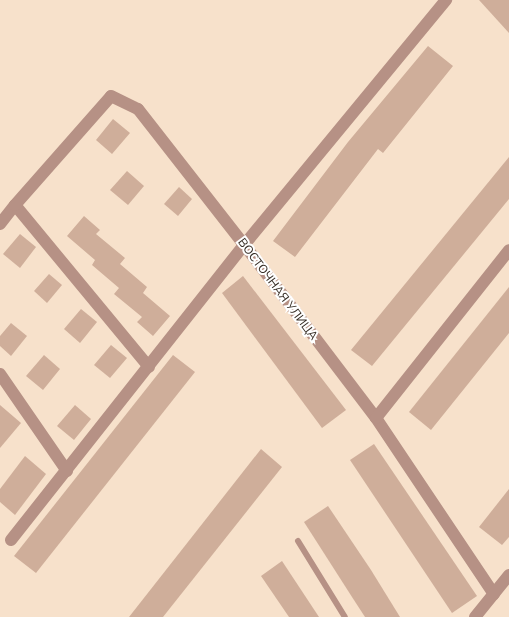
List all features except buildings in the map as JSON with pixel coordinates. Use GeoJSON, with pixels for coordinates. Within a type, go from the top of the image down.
{"type":"FeatureCollection","features":[{"type":"Feature","properties":{"kind":"street"},"geometry":{"type":"LineString","coordinates":[[11,540],[244,245],[446,0]]}},
{"type":"Feature","properties":{"kind":"street","name":"ВОСТОЧНАЯ УЛИЦА"},"geometry":{"type":"LineString","coordinates":[[0,224],[111,96],[138,109],[376,418],[494,594]]}},
{"type":"Feature","properties":{"kind":"street"},"geometry":{"type":"LineString","coordinates":[[15,205],[148,367]]}},
{"type":"Feature","properties":{"kind":"street"},"geometry":{"type":"LineString","coordinates":[[376,418],[509,250]]}},
{"type":"Feature","properties":{"kind":"street"},"geometry":{"type":"LineString","coordinates":[[0,374],[67,470]]}},
{"type":"Feature","properties":{"kind":"street"},"geometry":{"type":"LineString","coordinates":[[475,617],[509,575]]}},
{"type":"Feature","properties":{"kind":"lane"},"geometry":{"type":"LineString","coordinates":[[298,541],[345,617]]}}]}
